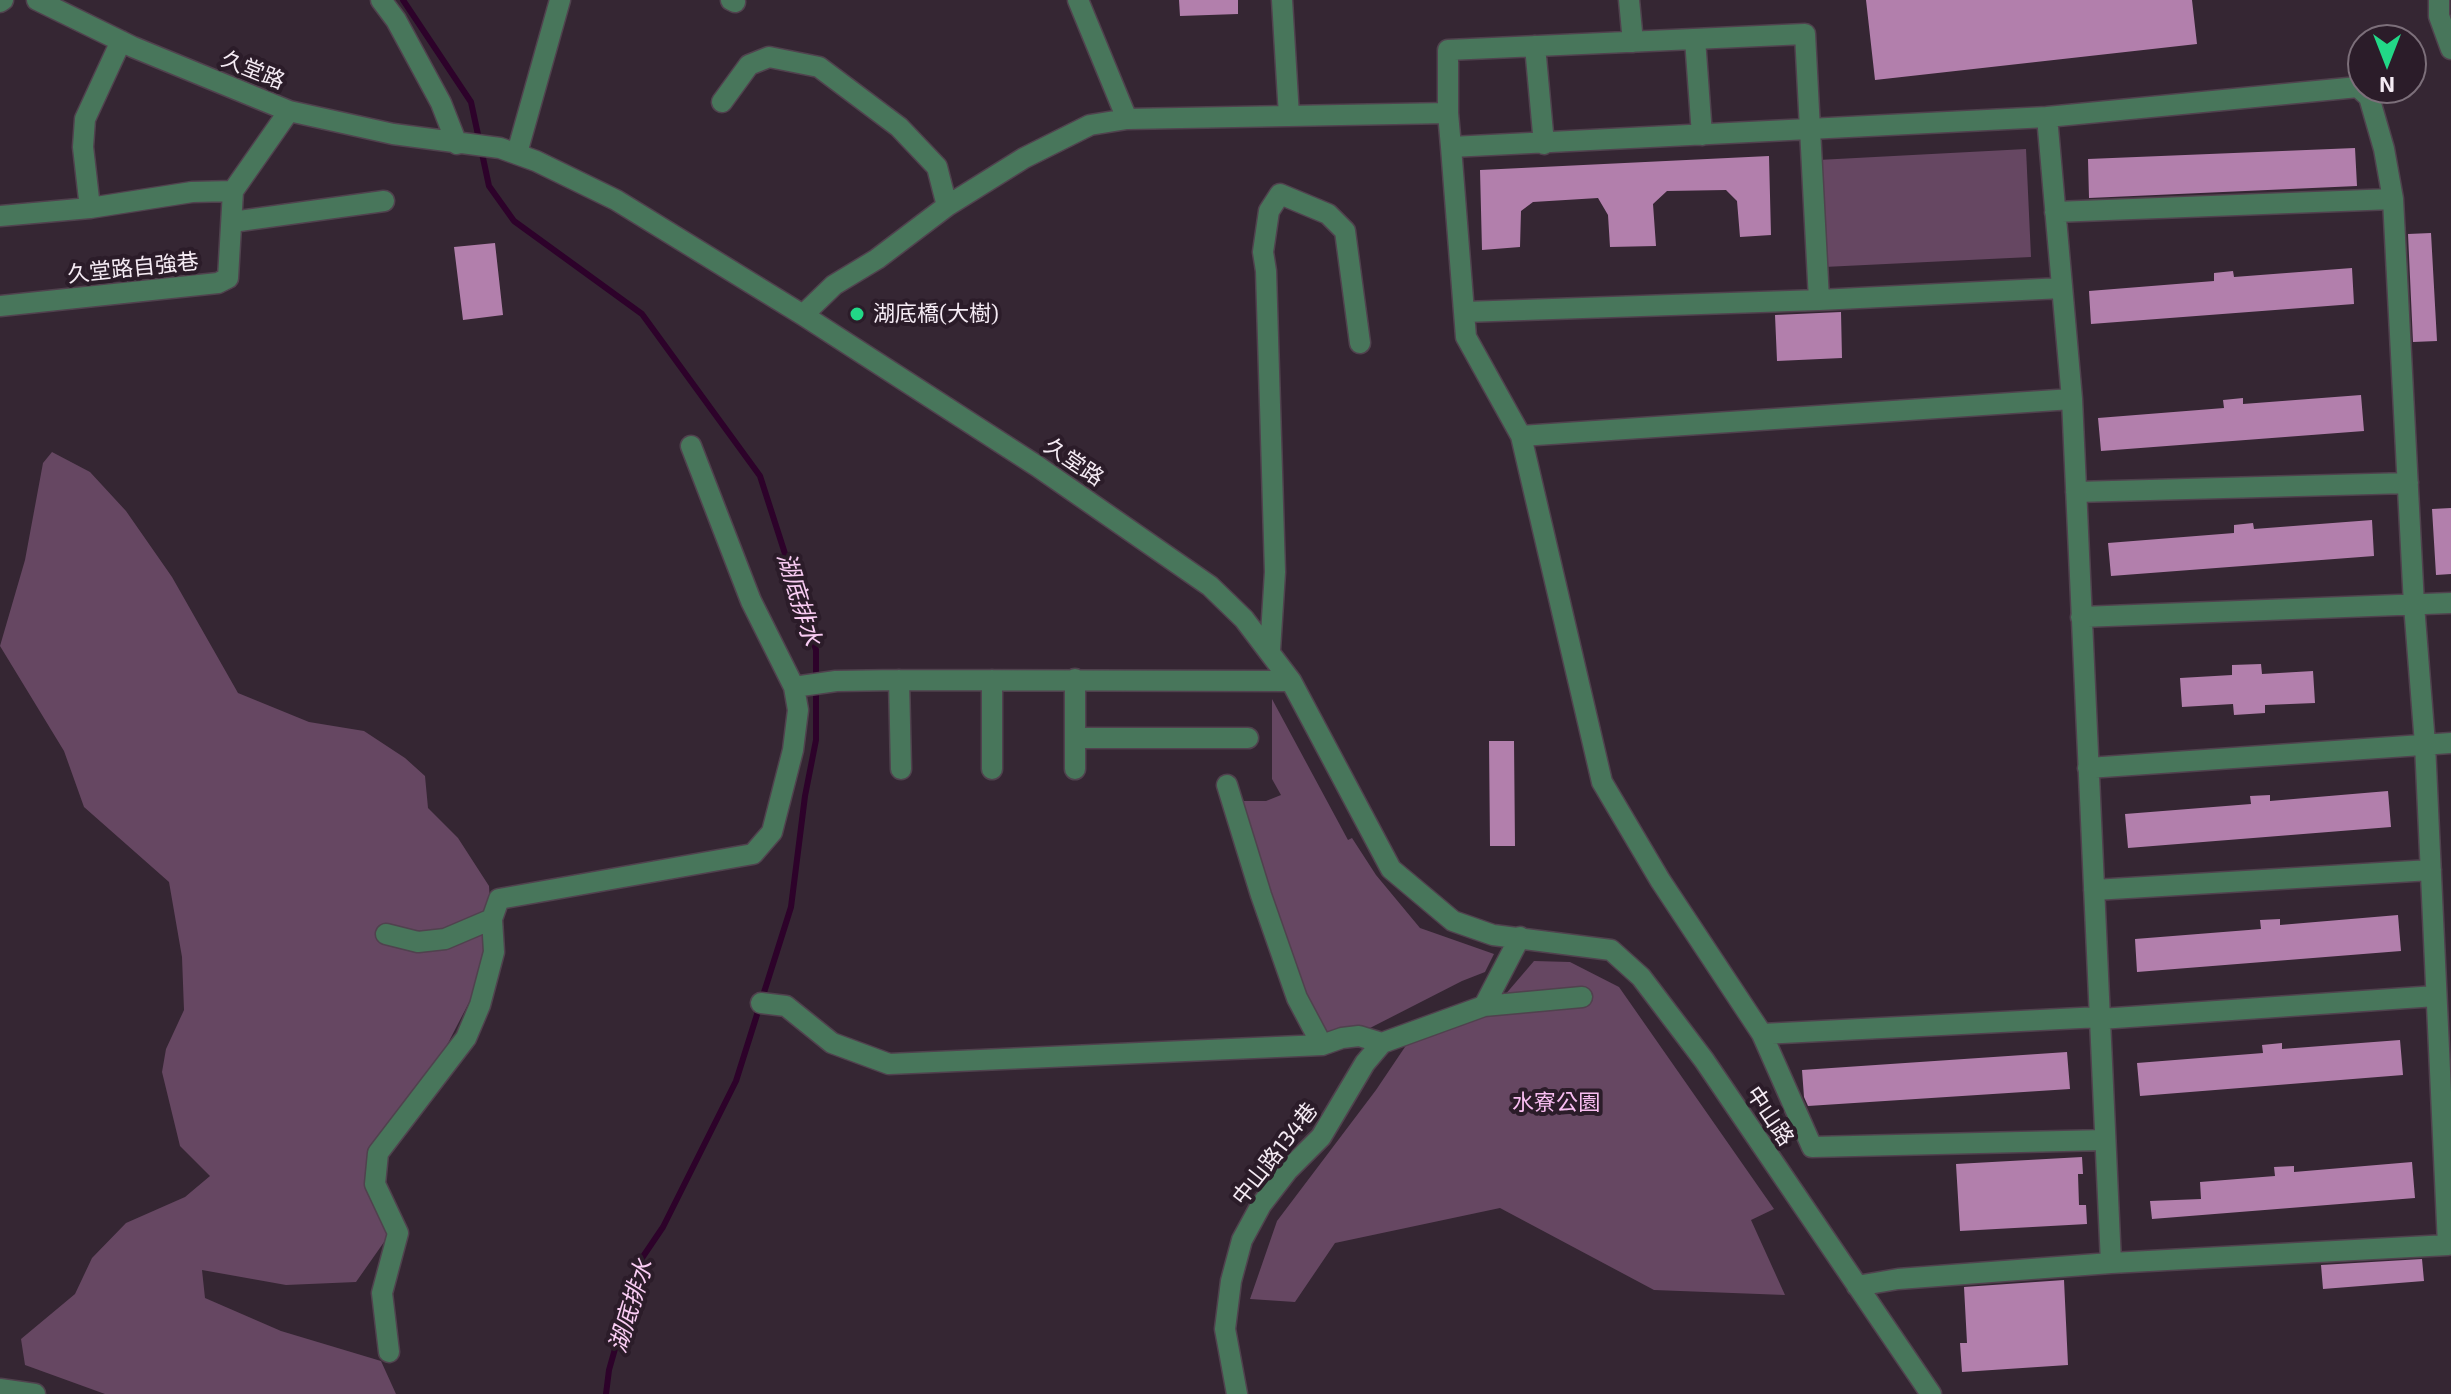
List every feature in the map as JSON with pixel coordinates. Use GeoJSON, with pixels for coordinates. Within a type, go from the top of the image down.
{"type":"FeatureCollection","features":[{"type":"Feature","properties":{"kind":"street","name":"久堂路"},"geometry":{"type":"LineString","coordinates":[[37,0],[121,41],[289,111],[393,134],[508,151],[616,200],[803,315],[1037,466],[1210,586],[1244,619],[1291,681],[1391,869],[1453,921],[1493,935],[1520,937]]}},
{"type":"Feature","properties":{"kind":"street"},"geometry":{"type":"LineString","coordinates":[[381,0],[396,20],[460,144]]}},
{"type":"Feature","properties":{"kind":"street"},"geometry":{"type":"LineString","coordinates":[[508,151],[560,0]]}},
{"type":"Feature","properties":{"kind":"street"},"geometry":{"type":"LineString","coordinates":[[1078,0],[1127,119]]}},
{"type":"Feature","properties":{"kind":"street"},"geometry":{"type":"LineString","coordinates":[[1282,0],[1289,116]]}},
{"type":"Feature","properties":{"kind":"street"},"geometry":{"type":"LineString","coordinates":[[1629,0],[1633,42]]}},
{"type":"Feature","properties":{"kind":"street"},"geometry":{"type":"LineString","coordinates":[[2443,9],[2451,49]]}},
{"type":"Feature","properties":{"kind":"street"},"geometry":{"type":"LineString","coordinates":[[1819,300],[1805,34],[1448,50],[1448,113],[1466,337],[1521,436],[1602,782],[1660,880],[1762,1034],[1812,1147],[2105,1140]]}},
{"type":"Feature","properties":{"kind":"street"},"geometry":{"type":"LineString","coordinates":[[1695,39],[1702,135]]}},
{"type":"Feature","properties":{"kind":"street"},"geometry":{"type":"LineString","coordinates":[[90,208],[83,147],[85,119],[121,41]]}},
{"type":"Feature","properties":{"kind":"street"},"geometry":{"type":"LineString","coordinates":[[1535,46],[1544,144]]}},
{"type":"Feature","properties":{"kind":"street"},"geometry":{"type":"LineString","coordinates":[[722,102],[749,65],[769,57],[819,67],[899,127],[937,167],[947,206]]}},
{"type":"Feature","properties":{"kind":"street"},"geometry":{"type":"LineString","coordinates":[[1451,147],[2047,117],[2358,87],[2369,97],[2384,149],[2393,199],[2414,605],[2425,744],[2448,1245],[2111,1263],[1898,1279],[1857,1286]]}},
{"type":"Feature","properties":{"kind":"street"},"geometry":{"type":"LineString","coordinates":[[0,216],[90,208],[192,192],[233,191],[289,111]]}},
{"type":"Feature","properties":{"kind":"street"},"geometry":{"type":"LineString","coordinates":[[803,315],[834,285],[877,259],[947,206],[1024,158],[1090,125],[1127,119],[1448,113]]}},
{"type":"Feature","properties":{"kind":"street"},"geometry":{"type":"LineString","coordinates":[[2047,117],[2072,399],[2111,1263]]}},
{"type":"Feature","properties":{"kind":"street","name":"久堂路自強巷"},"geometry":{"type":"LineString","coordinates":[[0,306],[218,283],[228,278],[230,267],[233,191]]}},
{"type":"Feature","properties":{"kind":"street"},"geometry":{"type":"LineString","coordinates":[[1270,650],[1275,572],[1263,252],[1269,211],[1280,194],[1328,214],[1345,231],[1360,343]]}},
{"type":"Feature","properties":{"kind":"street"},"geometry":{"type":"LineString","coordinates":[[2055,212],[2393,199]]}},
{"type":"Feature","properties":{"kind":"street"},"geometry":{"type":"LineString","coordinates":[[232,222],[384,201]]}},
{"type":"Feature","properties":{"kind":"street"},"geometry":{"type":"LineString","coordinates":[[1464,312],[2062,288]]}},
{"type":"Feature","properties":{"kind":"street"},"geometry":{"type":"LineString","coordinates":[[1521,436],[2072,399]]}},
{"type":"Feature","properties":{"kind":"street"},"geometry":{"type":"LineString","coordinates":[[389,1352],[382,1293],[398,1233],[375,1184],[378,1153],[466,1038],[480,1005],[494,952],[492,919],[499,899],[753,854],[772,832],[793,750],[798,710],[794,687],[751,601],[691,446]]}},
{"type":"Feature","properties":{"kind":"street"},"geometry":{"type":"LineString","coordinates":[[2076,492],[2408,483]]}},
{"type":"Feature","properties":{"kind":"street"},"geometry":{"type":"LineString","coordinates":[[2081,617],[2451,603]]}},
{"type":"Feature","properties":{"kind":"street"},"geometry":{"type":"LineString","coordinates":[[1075,679],[1075,769]]}},
{"type":"Feature","properties":{"kind":"street"},"geometry":{"type":"LineString","coordinates":[[794,687],[836,681],[899,680],[1291,681]]}},
{"type":"Feature","properties":{"kind":"street"},"geometry":{"type":"LineString","coordinates":[[899,680],[901,769]]}},
{"type":"Feature","properties":{"kind":"street"},"geometry":{"type":"LineString","coordinates":[[992,680],[992,769]]}},
{"type":"Feature","properties":{"kind":"street"},"geometry":{"type":"LineString","coordinates":[[1076,738],[1248,738]]}},
{"type":"Feature","properties":{"kind":"street"},"geometry":{"type":"LineString","coordinates":[[2088,768],[2451,743]]}},
{"type":"Feature","properties":{"kind":"street"},"geometry":{"type":"LineString","coordinates":[[1227,785],[1297,998],[1322,1045]]}},
{"type":"Feature","properties":{"kind":"street"},"geometry":{"type":"LineString","coordinates":[[2094,890],[2431,870]]}},
{"type":"Feature","properties":{"kind":"street"},"geometry":{"type":"LineString","coordinates":[[386,934],[418,942],[445,939],[492,919]]}},
{"type":"Feature","properties":{"kind":"street"},"geometry":{"type":"LineString","coordinates":[[1484,1006],[1520,937]]}},
{"type":"Feature","properties":{"kind":"street","name":"中山路"},"geometry":{"type":"LineString","coordinates":[[1520,937],[1611,950],[1641,977],[1704,1060],[1931,1394]]}},
{"type":"Feature","properties":{"kind":"street"},"geometry":{"type":"LineString","coordinates":[[1762,1034],[2100,1018],[2436,996]]}},
{"type":"Feature","properties":{"kind":"street"},"geometry":{"type":"LineString","coordinates":[[761,1003],[786,1006],[832,1043],[889,1064],[1322,1045],[1359,1036],[1382,1043],[1484,1006],[1582,997]]}},
{"type":"Feature","properties":{"kind":"street","name":"中山路134巷"},"geometry":{"type":"LineString","coordinates":[[1237,1394],[1225,1329],[1231,1281],[1242,1240],[1270,1193],[1321,1137],[1365,1063],[1382,1043]]}},
{"type":"Feature","properties":{"kind":"street"},"geometry":{"type":"LineString","coordinates":[[0,1389],[35,1394]]}},
{"type":"Feature","properties":{"kind":"green space"},"geometry":{"type":"Polygon","coordinates":[[[2026,149],[2031,257],[1824,267],[1818,160],[2026,149]]]}},
{"type":"Feature","properties":{"kind":"green space"},"geometry":{"type":"Polygon","coordinates":[[[52,452],[90,472],[126,511],[172,577],[238,693],[309,722],[364,731],[405,758],[425,776],[428,808],[458,838],[489,886],[491,920],[478,985],[445,1049],[399,1112],[369,1172],[389,1235],[356,1282],[286,1285],[202,1270],[205,1298],[281,1331],[381,1361],[396,1394],[105,1394],[25,1365],[21,1339],[75,1294],[92,1258],[126,1223],[185,1197],[210,1176],[180,1146],[162,1072],[166,1049],[184,1010],[182,957],[169,882],[84,807],[64,751],[0,646],[25,560],[43,463],[52,452]]]}},
{"type":"Feature","properties":{"kind":"green space"},"geometry":{"type":"Polygon","coordinates":[[[1272,699],[1348,840],[1352,838],[1376,875],[1420,928],[1494,954],[1485,972],[1370,1028],[1350,1027],[1322,1038],[1235,801],[1266,801],[1281,795],[1272,779],[1272,699]]]}},
{"type":"Feature","properties":{"kind":"green space","name":"水寮公園"},"geometry":{"type":"Polygon","coordinates":[[[1534,961],[1570,962],[1619,987],[1774,1209],[1751,1220],[1785,1295],[1654,1290],[1500,1208],[1335,1243],[1295,1302],[1250,1299],[1277,1221],[1376,1090],[1411,1038],[1504,996],[1534,961]]]}},
{"type":"Feature","properties":{"kind":"building"},"geometry":{"type":"Polygon","coordinates":[[[1179,0],[1238,0],[1238,14],[1180,16],[1179,0]]]}},
{"type":"Feature","properties":{"kind":"building"},"geometry":{"type":"Polygon","coordinates":[[[1866,0],[2192,0],[2197,44],[1875,80],[1866,0]]]}},
{"type":"Feature","properties":{"kind":"building"},"geometry":{"type":"Polygon","coordinates":[[[2355,148],[2357,186],[2089,198],[2088,159],[2355,148]]]}},
{"type":"Feature","properties":{"kind":"building"},"geometry":{"type":"Polygon","coordinates":[[[1769,156],[1771,235],[1740,237],[1737,201],[1726,190],[1667,191],[1653,204],[1656,246],[1610,247],[1608,215],[1598,198],[1533,202],[1521,211],[1520,247],[1482,250],[1480,170],[1769,156]]]}},
{"type":"Feature","properties":{"kind":"building"},"geometry":{"type":"Polygon","coordinates":[[[2431,233],[2437,341],[2413,342],[2408,234],[2431,233]]]}},
{"type":"Feature","properties":{"kind":"building"},"geometry":{"type":"Polygon","coordinates":[[[495,243],[503,315],[463,320],[454,247],[495,243]]]}},
{"type":"Feature","properties":{"kind":"building"},"geometry":{"type":"Polygon","coordinates":[[[2352,268],[2354,304],[2091,324],[2089,291],[2214,281],[2214,273],[2233,271],[2234,277],[2352,268]]]}},
{"type":"Feature","properties":{"kind":"building"},"geometry":{"type":"Polygon","coordinates":[[[1841,312],[1842,358],[1777,361],[1775,315],[1841,312]]]}},
{"type":"Feature","properties":{"kind":"building"},"geometry":{"type":"Polygon","coordinates":[[[2361,395],[2364,431],[2101,451],[2098,418],[2224,408],[2223,400],[2243,398],[2243,404],[2361,395]]]}},
{"type":"Feature","properties":{"kind":"building"},"geometry":{"type":"Polygon","coordinates":[[[2451,508],[2451,574],[2436,575],[2432,509],[2451,508]]]}},
{"type":"Feature","properties":{"kind":"building"},"geometry":{"type":"Polygon","coordinates":[[[2372,520],[2374,556],[2111,576],[2108,543],[2234,533],[2234,525],[2253,523],[2254,529],[2372,520]]]}},
{"type":"Feature","properties":{"kind":"building"},"geometry":{"type":"Polygon","coordinates":[[[2261,664],[2262,674],[2313,671],[2315,703],[2265,705],[2265,713],[2234,715],[2233,704],[2182,707],[2180,678],[2232,675],[2232,665],[2261,664]]]}},
{"type":"Feature","properties":{"kind":"building"},"geometry":{"type":"Polygon","coordinates":[[[1489,741],[1514,741],[1515,846],[1490,846],[1489,741]]]}},
{"type":"Feature","properties":{"kind":"building"},"geometry":{"type":"Polygon","coordinates":[[[2388,791],[2391,827],[2128,848],[2125,814],[2251,804],[2250,796],[2270,795],[2270,801],[2388,791]]]}},
{"type":"Feature","properties":{"kind":"building"},"geometry":{"type":"Polygon","coordinates":[[[2398,915],[2401,951],[2137,972],[2135,939],[2261,929],[2260,920],[2280,919],[2280,925],[2398,915]]]}},
{"type":"Feature","properties":{"kind":"building"},"geometry":{"type":"Polygon","coordinates":[[[2400,1040],[2403,1075],[2140,1096],[2137,1063],[2263,1053],[2262,1045],[2282,1043],[2282,1049],[2400,1040]]]}},
{"type":"Feature","properties":{"kind":"building"},"geometry":{"type":"Polygon","coordinates":[[[2067,1052],[2070,1089],[1808,1106],[1804,1097],[1802,1070],[2067,1052]]]}},
{"type":"Feature","properties":{"kind":"building"},"geometry":{"type":"Polygon","coordinates":[[[2082,1157],[2083,1174],[2078,1174],[2079,1205],[2086,1205],[2087,1224],[1960,1231],[1956,1164],[2082,1157]]]}},
{"type":"Feature","properties":{"kind":"building"},"geometry":{"type":"Polygon","coordinates":[[[2412,1162],[2415,1198],[2152,1219],[2150,1201],[2201,1199],[2200,1182],[2275,1176],[2274,1167],[2294,1166],[2294,1172],[2412,1162]]]}},
{"type":"Feature","properties":{"kind":"building"},"geometry":{"type":"Polygon","coordinates":[[[2422,1259],[2424,1281],[2323,1289],[2321,1265],[2422,1259]]]}},
{"type":"Feature","properties":{"kind":"building"},"geometry":{"type":"Polygon","coordinates":[[[2064,1280],[2068,1365],[1962,1372],[1960,1343],[1967,1343],[1964,1287],[2064,1280]]]}},
{"type":"Feature","properties":{"kind":"waterway","name":"湖底排水"},"geometry":{"type":"LineString","coordinates":[[403,0],[471,102],[489,186],[514,221],[642,314],[760,476],[816,650],[816,740],[805,796],[791,907],[736,1081],[663,1227],[640,1261],[609,1370],[606,1394]]}},
{"type":"Feature","properties":{"kind":"place","name":"湖底橋(大樹)"},"geometry":{"type":"Point","coordinates":[857,314]}}]}
